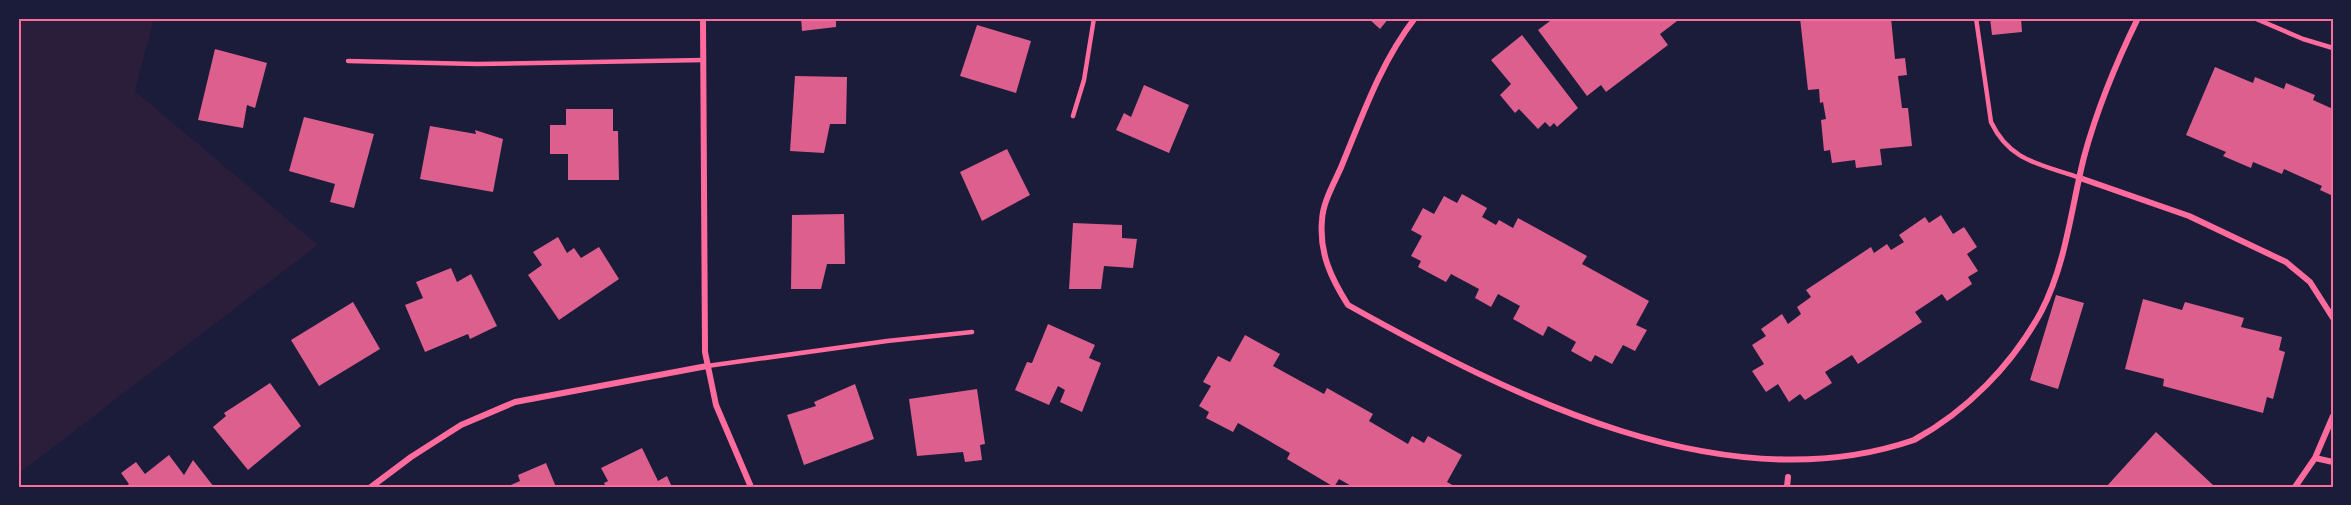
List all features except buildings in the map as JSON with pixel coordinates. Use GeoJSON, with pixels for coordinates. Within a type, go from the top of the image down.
{"type":"FeatureCollection","features":[{"type":"Feature","properties":{"kind":"street"},"geometry":{"type":"LineString","coordinates":[[704,18],[705,352],[716,405],[751,487]]}},
{"type":"Feature","properties":{"kind":"street"},"geometry":{"type":"LineString","coordinates":[[1415,18],[1399,38],[1381,72],[1323,209],[1323,251],[1332,279],[1348,305],[1509,395]]}},
{"type":"Feature","properties":{"kind":"street"},"geometry":{"type":"LineString","coordinates":[[1884,455],[1936,428],[1982,390],[2008,361],[2041,312],[2063,257],[2080,178],[2105,92],[2138,18]]}},
{"type":"Feature","properties":{"kind":"street"},"geometry":{"type":"LineString","coordinates":[[2080,178],[2189,216],[2286,262],[2310,282],[2333,318]]}},
{"type":"Feature","properties":{"kind":"street"},"geometry":{"type":"LineString","coordinates":[[371,487],[411,457],[461,425],[515,402],[707,366]]}},
{"type":"Feature","properties":{"kind":"street"},"geometry":{"type":"LineString","coordinates":[[2295,487],[2315,458],[2333,416]]}},
{"type":"Feature","properties":{"kind":"street"},"geometry":{"type":"LineString","coordinates":[[2315,458],[2333,462]]}},
{"type":"Feature","properties":{"kind":"street"},"geometry":{"type":"LineString","coordinates":[[1776,476],[1800,475]]}},
{"type":"Feature","properties":{"kind":"street"},"geometry":{"type":"LineString","coordinates":[[1787,487],[1788,477]]}},
{"type":"Feature","properties":{"kind":"lane"},"geometry":{"type":"LineString","coordinates":[[1074,116],[1084,80],[1094,18]]}},
{"type":"Feature","properties":{"kind":"lane"},"geometry":{"type":"LineString","coordinates":[[1976,18],[1991,122],[1999,138],[2010,151],[2021,157],[2080,178]]}},
{"type":"Feature","properties":{"kind":"lane"},"geometry":{"type":"LineString","coordinates":[[2254,18],[2303,39],[2333,48]]}},
{"type":"Feature","properties":{"kind":"lane"},"geometry":{"type":"LineString","coordinates":[[348,61],[477,64],[704,60]]}},
{"type":"Feature","properties":{"kind":"lane"},"geometry":{"type":"LineString","coordinates":[[707,366],[887,341],[972,332]]}},
{"type":"Feature","properties":{"kind":"shaded area"},"geometry":{"type":"Polygon","coordinates":[[[18,18],[154,18],[135,91],[318,245],[18,474],[18,18]]]}}]}
